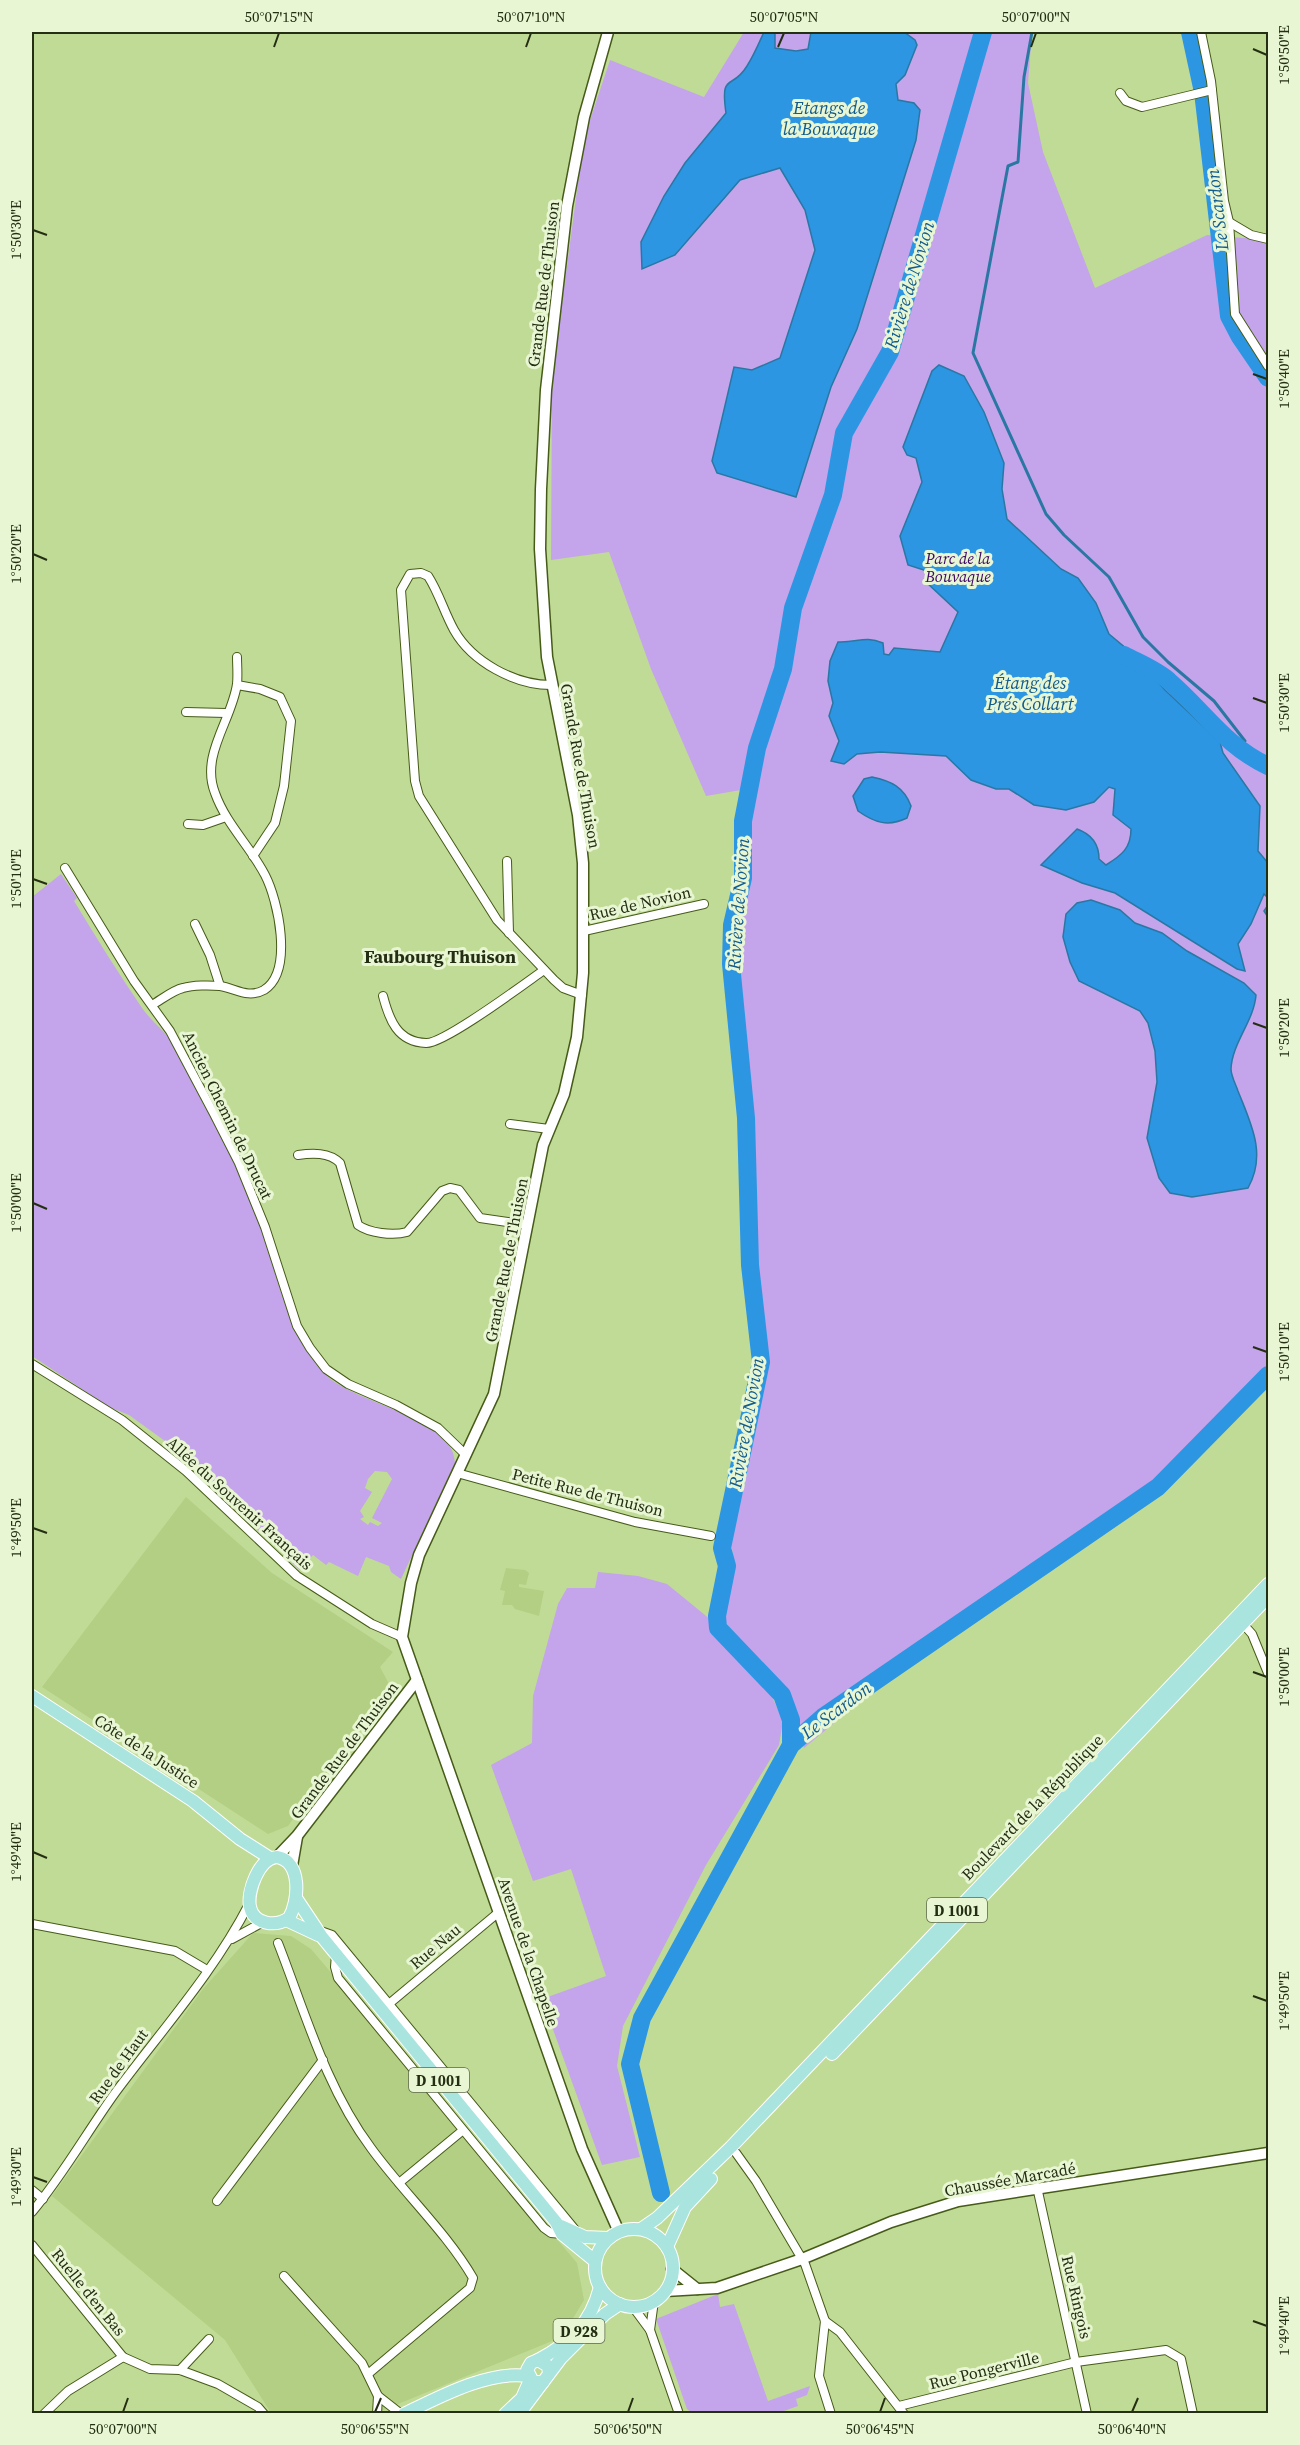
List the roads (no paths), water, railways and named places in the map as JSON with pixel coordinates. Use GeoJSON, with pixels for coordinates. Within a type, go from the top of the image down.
{"type":"FeatureCollection","features":[{"type":"Feature","properties":{"kind":"main road","name":"Boulevard de la République"},"geometry":{"type":"LineString","coordinates":[[640,2229],[673,2204],[731,2147],[1269,1584]]}},
{"type":"Feature","properties":{"kind":"main road","name":"Boulevard de la République"},"geometry":{"type":"LineString","coordinates":[[666,2247],[685,2207],[1269,1597]]}},
{"type":"Feature","properties":{"kind":"main road","name":"Côte de la Justice"},"geometry":{"type":"LineString","coordinates":[[32,1696],[193,1801],[240,1839],[273,1857]]}},
{"type":"Feature","properties":{"kind":"main road","name":"Côte de la Justice"},"geometry":{"type":"LineString","coordinates":[[240,1839],[258,1870]]}},
{"type":"Feature","properties":{"kind":"main road"},"geometry":{"type":"LineString","coordinates":[[273,1857],[286,1860],[292,1866],[295,1907],[286,1920],[272,1924],[263,1922],[255,1916],[249,1904],[258,1870],[273,1857]]}},
{"type":"Feature","properties":{"kind":"main road","name":"D 1001"},"geometry":{"type":"LineString","coordinates":[[296,1898],[319,1933],[556,2222],[562,2234],[596,2261]]}},
{"type":"Feature","properties":{"kind":"main road","name":"D 1001"},"geometry":{"type":"LineString","coordinates":[[286,1920],[319,1933]]}},
{"type":"Feature","properties":{"kind":"main road"},"geometry":{"type":"LineString","coordinates":[[556,2222],[579,2235],[614,2235],[640,2229],[652,2234],[666,2247],[672,2269],[665,2291],[654,2301],[626,2306],[612,2300],[600,2287],[596,2276],[596,2261],[602,2246],[614,2235]]}},
{"type":"Feature","properties":{"kind":"main road","name":"D 928"},"geometry":{"type":"LineString","coordinates":[[505,2414],[522,2398],[532,2370],[581,2329],[596,2304],[600,2287]]}},
{"type":"Feature","properties":{"kind":"main road","name":"D 928"},"geometry":{"type":"LineString","coordinates":[[519,2414],[546,2378],[605,2314],[626,2306]]}},
{"type":"Feature","properties":{"kind":"main road"},"geometry":{"type":"LineString","coordinates":[[402,2414],[493,2376],[548,2366],[546,2378],[536,2383],[532,2370]]}},
{"type":"Feature","properties":{"kind":"street","name":"Grande Rue de Thuison"},"geometry":{"type":"LineString","coordinates":[[273,1857],[297,1836],[417,1680],[402,1637],[411,1583],[419,1555],[494,1394],[543,1145],[564,1094],[574,1054],[582,995],[584,863],[578,815],[551,685],[544,627],[540,549],[546,390],[567,206],[585,117],[608,32]]}},
{"type":"Feature","properties":{"kind":"street"},"geometry":{"type":"LineString","coordinates":[[1201,32],[1205,91],[1229,222],[1235,314],[1269,366]]}},
{"type":"Feature","properties":{"kind":"street"},"geometry":{"type":"LineString","coordinates":[[1120,93],[1126,102],[1142,107],[1205,91]]}},
{"type":"Feature","properties":{"kind":"street"},"geometry":{"type":"LineString","coordinates":[[1229,222],[1251,235],[1269,239]]}},
{"type":"Feature","properties":{"kind":"street"},"geometry":{"type":"LineString","coordinates":[[551,685],[533,685],[491,666],[466,648],[454,630],[428,576],[421,573],[410,574],[404,581],[401,590],[415,781],[419,796],[497,920],[563,988],[582,995]]}},
{"type":"Feature","properties":{"kind":"street"},"geometry":{"type":"LineString","coordinates":[[152,1005],[183,988],[220,986],[249,994],[264,989],[277,974],[282,957],[278,923],[266,876],[226,817],[214,792],[211,770],[218,734],[237,685],[237,657]]}},
{"type":"Feature","properties":{"kind":"street"},"geometry":{"type":"LineString","coordinates":[[237,685],[260,688],[280,697],[291,721],[284,786],[274,823],[253,856]]}},
{"type":"Feature","properties":{"kind":"street"},"geometry":{"type":"LineString","coordinates":[[186,712],[226,713]]}},
{"type":"Feature","properties":{"kind":"street"},"geometry":{"type":"LineString","coordinates":[[188,824],[203,825],[226,817]]}},
{"type":"Feature","properties":{"kind":"street"},"geometry":{"type":"LineString","coordinates":[[507,861],[509,933]]}},
{"type":"Feature","properties":{"kind":"street","name":"Ancien Chemin de Drucat"},"geometry":{"type":"LineString","coordinates":[[65,868],[134,981],[170,1030],[239,1163],[265,1227],[297,1326],[310,1348],[326,1368],[348,1384],[396,1405],[438,1428],[466,1455]]}},
{"type":"Feature","properties":{"kind":"street","name":"Rue de Novion"},"geometry":{"type":"LineString","coordinates":[[584,931],[704,904]]}},
{"type":"Feature","properties":{"kind":"street"},"geometry":{"type":"LineString","coordinates":[[195,924],[210,955],[220,986]]}},
{"type":"Feature","properties":{"kind":"street"},"geometry":{"type":"LineString","coordinates":[[383,996],[389,1022],[407,1038],[427,1043],[451,1032],[544,970]]}},
{"type":"Feature","properties":{"kind":"street"},"geometry":{"type":"LineString","coordinates":[[510,1124],[549,1129]]}},
{"type":"Feature","properties":{"kind":"street"},"geometry":{"type":"LineString","coordinates":[[297,1155],[313,1153],[335,1158],[340,1163],[358,1225],[365,1230],[407,1233],[442,1191],[450,1188],[459,1190],[480,1218],[528,1225]]}},
{"type":"Feature","properties":{"kind":"street","name":"Allée du Souvenir Français"},"geometry":{"type":"LineString","coordinates":[[32,1364],[122,1420],[186,1471],[297,1576],[372,1624],[402,1637]]}},
{"type":"Feature","properties":{"kind":"street","name":"Petite Rue de Thuison"},"geometry":{"type":"LineString","coordinates":[[457,1473],[635,1522],[711,1536]]}},
{"type":"Feature","properties":{"kind":"street"},"geometry":{"type":"LineString","coordinates":[[1243,1624],[1251,1635],[1269,1673]]}},
{"type":"Feature","properties":{"kind":"street","name":"Avenue de la Chapelle"},"geometry":{"type":"LineString","coordinates":[[417,1680],[614,2235]]}},
{"type":"Feature","properties":{"kind":"street","name":"Grande Rue de Thuison"},"geometry":{"type":"LineString","coordinates":[[292,1866],[297,1836]]}},
{"type":"Feature","properties":{"kind":"street","name":"Rue de Haut"},"geometry":{"type":"LineString","coordinates":[[32,2212],[114,2095],[231,1939],[249,1904]]}},
{"type":"Feature","properties":{"kind":"street","name":"Rue Nau"},"geometry":{"type":"LineString","coordinates":[[390,2003],[499,1912]]}},
{"type":"Feature","properties":{"kind":"street","name":"Rue de Haut"},"geometry":{"type":"LineString","coordinates":[[231,1939],[263,1922]]}},
{"type":"Feature","properties":{"kind":"street"},"geometry":{"type":"LineString","coordinates":[[32,1924],[175,1951],[207,1970]]}},
{"type":"Feature","properties":{"kind":"street"},"geometry":{"type":"LineString","coordinates":[[319,1933],[332,1935],[579,2235]]}},
{"type":"Feature","properties":{"kind":"street"},"geometry":{"type":"LineString","coordinates":[[278,1943],[323,2060],[346,2109],[370,2147],[473,2278],[470,2288],[368,2374]]}},
{"type":"Feature","properties":{"kind":"street"},"geometry":{"type":"LineString","coordinates":[[336,1954],[335,1967],[338,1978],[544,2228],[551,2234],[562,2234]]}},
{"type":"Feature","properties":{"kind":"street"},"geometry":{"type":"LineString","coordinates":[[217,2201],[323,2060]]}},
{"type":"Feature","properties":{"kind":"street"},"geometry":{"type":"LineString","coordinates":[[399,2183],[462,2131]]}},
{"type":"Feature","properties":{"kind":"street","name":"Chaussée Marcadé"},"geometry":{"type":"LineString","coordinates":[[665,2291],[717,2288],[802,2259],[891,2222],[958,2201],[1269,2153]]}},
{"type":"Feature","properties":{"kind":"street"},"geometry":{"type":"LineString","coordinates":[[736,2154],[756,2181],[802,2259],[825,2321],[819,2376],[831,2414]]}},
{"type":"Feature","properties":{"kind":"street","name":"Rue Ringois"},"geometry":{"type":"LineString","coordinates":[[1037,2187],[1087,2414]]}},
{"type":"Feature","properties":{"kind":"street"},"geometry":{"type":"LineString","coordinates":[[32,2190],[43,2199]]}},
{"type":"Feature","properties":{"kind":"street","name":"Ruelle d'en Bas"},"geometry":{"type":"LineString","coordinates":[[32,2246],[123,2357]]}},
{"type":"Feature","properties":{"kind":"street"},"geometry":{"type":"LineString","coordinates":[[672,2269],[697,2289]]}},
{"type":"Feature","properties":{"kind":"street"},"geometry":{"type":"LineString","coordinates":[[284,2276],[362,2363],[378,2396],[377,2414]]}},
{"type":"Feature","properties":{"kind":"street"},"geometry":{"type":"LineString","coordinates":[[650,2330],[654,2301]]}},
{"type":"Feature","properties":{"kind":"street"},"geometry":{"type":"LineString","coordinates":[[626,2306],[650,2330],[679,2414]]}},
{"type":"Feature","properties":{"kind":"street"},"geometry":{"type":"LineString","coordinates":[[825,2321],[840,2332],[902,2410]]}},
{"type":"Feature","properties":{"kind":"street"},"geometry":{"type":"LineString","coordinates":[[180,2370],[209,2339]]}},
{"type":"Feature","properties":{"kind":"street","name":"Rue Pongerville"},"geometry":{"type":"LineString","coordinates":[[902,2410],[1076,2362],[1166,2350],[1181,2359],[1193,2414]]}},
{"type":"Feature","properties":{"kind":"street"},"geometry":{"type":"LineString","coordinates":[[44,2414],[68,2391],[123,2357],[150,2369],[180,2370],[218,2384],[258,2407],[264,2414]]}},
{"type":"Feature","properties":{"kind":"street"},"geometry":{"type":"LineString","coordinates":[[378,2396],[402,2414]]}},
{"type":"Feature","properties":{"kind":"water","name":"Etangs de la Bouvaque"},"geometry":{"type":"Polygon","coordinates":[[[764,32],[775,32],[775,48],[796,51],[808,49],[811,32],[904,32],[915,40],[917,45],[905,75],[896,84],[898,100],[914,103],[920,110],[916,140],[857,329],[831,387],[796,497],[717,473],[712,461],[734,367],[752,370],[780,358],[815,250],[805,210],[780,168],[740,180],[675,255],[642,269],[641,242],[664,196],[685,163],[726,113],[726,86],[747,66],[764,32]]]}},
{"type":"Feature","properties":{"kind":"water","name":"Étang des Prés Collart"},"geometry":{"type":"Polygon","coordinates":[[[939,365],[964,376],[984,412],[1004,463],[1002,489],[1007,519],[1061,569],[1078,578],[1096,603],[1109,634],[1133,654],[1165,690],[1220,742],[1223,753],[1260,806],[1258,851],[1268,863],[1268,905],[1264,894],[1251,924],[1238,944],[1245,971],[1237,969],[1115,893],[1082,883],[1041,865],[1077,829],[1093,840],[1098,849],[1099,859],[1106,865],[1121,854],[1131,836],[1131,829],[1113,815],[1115,789],[1109,787],[1094,802],[1066,810],[1034,805],[1009,789],[996,789],[971,780],[946,756],[880,752],[857,754],[844,764],[831,761],[839,741],[829,716],[833,703],[828,681],[830,661],[838,642],[866,639],[876,641],[883,643],[884,654],[889,655],[894,648],[940,652],[958,612],[925,581],[930,572],[908,565],[900,536],[922,482],[916,458],[907,455],[903,447],[932,371],[939,365]]]}},
{"type":"Feature","properties":{"kind":"water"},"geometry":{"type":"Polygon","coordinates":[[[872,777],[891,783],[905,794],[911,806],[907,818],[888,823],[870,818],[858,811],[853,796],[864,779],[872,777]]]}},
{"type":"Feature","properties":{"kind":"water"},"geometry":{"type":"Polygon","coordinates":[[[1091,900],[1120,910],[1135,923],[1162,933],[1187,951],[1244,983],[1256,995],[1251,1014],[1235,1050],[1231,1069],[1252,1127],[1257,1151],[1254,1175],[1248,1188],[1192,1197],[1170,1193],[1159,1178],[1147,1138],[1157,1082],[1155,1051],[1148,1023],[1140,1011],[1079,981],[1070,962],[1063,937],[1066,914],[1077,903],[1091,900]]]}},
{"type":"Feature","properties":{"kind":"waterway","name":"Rivière de Novion"},"geometry":{"type":"LineString","coordinates":[[791,1745],[791,1720],[782,1695],[718,1628],[717,1616],[727,1566],[722,1548],[761,1362],[750,1265],[746,1118],[731,964],[732,925],[743,878],[743,821],[757,748],[783,669],[793,608],[833,495],[844,433],[890,352],[983,32]]}},
{"type":"Feature","properties":{"kind":"waterway"},"geometry":{"type":"LineString","coordinates":[[1032,32],[1024,77],[1018,162],[1008,166],[973,353],[1046,514],[1064,535],[1109,577],[1143,637],[1168,662],[1214,701],[1245,741]]}},
{"type":"Feature","properties":{"kind":"waterway","name":"Le Scardon"},"geometry":{"type":"LineString","coordinates":[[1190,32],[1203,92],[1229,316],[1240,337],[1268,378]]}},
{"type":"Feature","properties":{"kind":"waterway"},"geometry":{"type":"LineString","coordinates":[[1124,655],[1164,677],[1227,738],[1253,758],[1268,766]]}},
{"type":"Feature","properties":{"kind":"waterway","name":"Le Scardon"},"geometry":{"type":"LineString","coordinates":[[661,2193],[630,2064],[642,2018],[791,1745],[823,1717],[1158,1487],[1268,1375]]}},
{"type":"Feature","properties":{"kind":"district","name":"Faubourg Thuison"},"geometry":{"type":"Point","coordinates":[440,956]}},
{"type":"Feature","properties":{"kind":"park label","name":"Parc de la Bouvaque"},"geometry":{"type":"Point","coordinates":[958,567]}}]}
